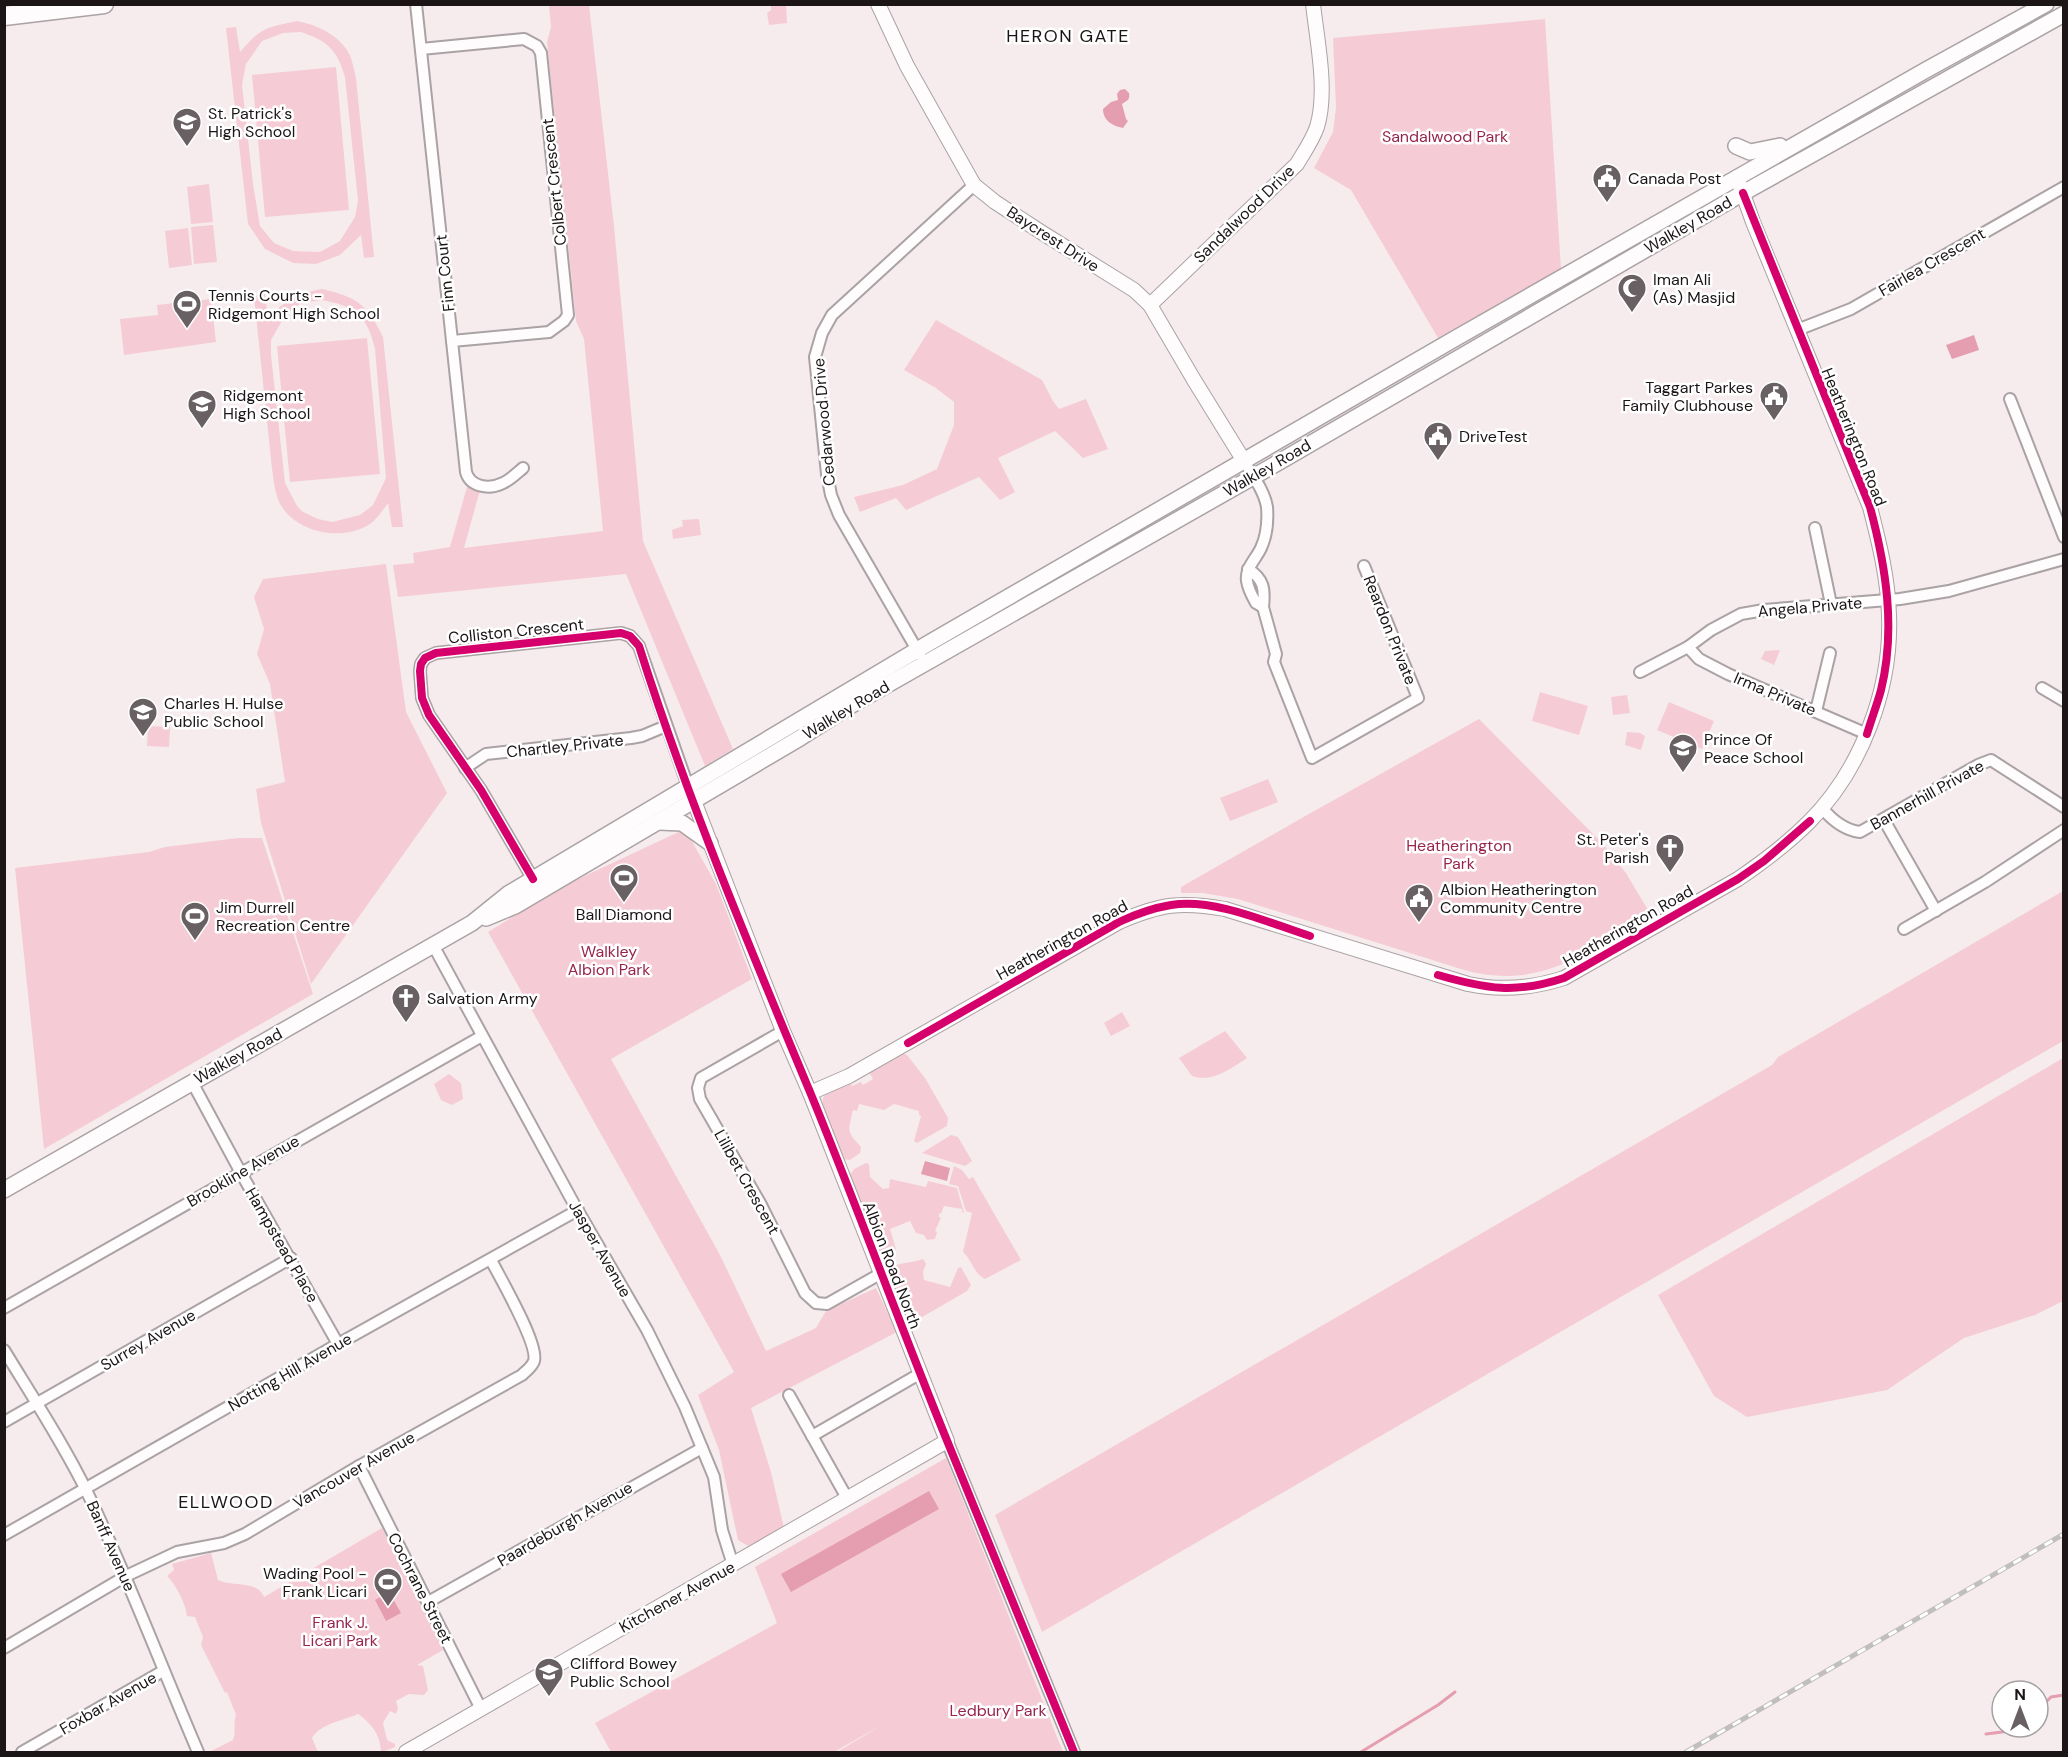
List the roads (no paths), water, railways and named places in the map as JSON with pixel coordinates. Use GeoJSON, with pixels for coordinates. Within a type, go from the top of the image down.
{"type":"FeatureCollection","features":[{"type":"Feature","properties":{"kind":"main road"},"geometry":{"type":"LineString","coordinates":[[4,16],[104,4]]}},
{"type":"Feature","properties":{"kind":"main road","name":"Walkley Road"},"geometry":{"type":"LineString","coordinates":[[4,1190],[472,923],[515,906],[658,822],[691,794],[917,650],[1737,177],[2046,4]]}},
{"type":"Feature","properties":{"kind":"main road","name":"Walkley Road"},"geometry":{"type":"LineString","coordinates":[[472,923],[508,894],[533,879],[800,738],[850,706],[1743,194],[2064,14]]}},
{"type":"Feature","properties":{"kind":"main road"},"geometry":{"type":"LineString","coordinates":[[1736,146],[1750,152],[1760,152],[1806,138]]}},
{"type":"Feature","properties":{"kind":"main road"},"geometry":{"type":"LineString","coordinates":[[658,822],[682,823],[710,843]]}},
{"type":"Feature","properties":{"kind":"street","name":"Finn Court"},"geometry":{"type":"LineString","coordinates":[[416,4],[467,477],[471,482],[481,486],[502,484],[523,468]]}},
{"type":"Feature","properties":{"kind":"street","name":"Baycrest Drive"},"geometry":{"type":"LineString","coordinates":[[878,4],[908,66],[974,185],[1018,217],[1134,290],[1150,305],[1244,461]]}},
{"type":"Feature","properties":{"kind":"street","name":"Sandalwood Drive"},"geometry":{"type":"LineString","coordinates":[[1150,305],[1296,164],[1310,144],[1317,126],[1320,100],[1320,73],[1313,4]]}},
{"type":"Feature","properties":{"kind":"street","name":"Colbert Crescent"},"geometry":{"type":"LineString","coordinates":[[421,49],[524,39],[537,46],[543,64],[568,315],[564,321],[549,332],[452,341]]}},
{"type":"Feature","properties":{"kind":"street","name":"Heatherington Road"},"geometry":{"type":"LineString","coordinates":[[810,1093],[859,1070],[1119,922],[1152,909],[1173,904],[1225,909],[1468,984],[1499,989],[1543,985],[1564,978],[1738,879],[1786,843],[1822,808],[1845,777],[1867,734],[1881,691],[1888,644],[1888,600],[1879,540],[1870,507],[1737,177]]}},
{"type":"Feature","properties":{"kind":"street","name":"Cedarwood Drive"},"geometry":{"type":"LineString","coordinates":[[925,664],[839,515],[831,495],[815,357],[822,333],[832,315],[974,185]]}},
{"type":"Feature","properties":{"kind":"street","name":"Fairlea Crescent"},"geometry":{"type":"LineString","coordinates":[[1797,330],[1851,309],[2064,187]]}},
{"type":"Feature","properties":{"kind":"street"},"geometry":{"type":"LineString","coordinates":[[2010,399],[2064,537]]}},
{"type":"Feature","properties":{"kind":"street","name":"Reardon Private"},"geometry":{"type":"LineString","coordinates":[[1244,461],[1266,505],[1267,528],[1261,548],[1248,569],[1249,591],[1256,603],[1263,607],[1276,654],[1274,662],[1312,758],[1418,698],[1364,566]]}},
{"type":"Feature","properties":{"kind":"street"},"geometry":{"type":"LineString","coordinates":[[1815,528],[1831,604]]}},
{"type":"Feature","properties":{"kind":"street"},"geometry":{"type":"LineString","coordinates":[[1888,600],[1949,591],[2064,559]]}},
{"type":"Feature","properties":{"kind":"street","name":"Angela Private"},"geometry":{"type":"LineString","coordinates":[[1640,672],[1688,647],[1711,630],[1742,614],[1888,600]]}},
{"type":"Feature","properties":{"kind":"street","name":"Colliston Crescent"},"geometry":{"type":"LineString","coordinates":[[533,879],[481,790],[429,715],[422,698],[421,664],[425,658],[436,653],[621,633],[630,636],[639,646],[691,794]]}},
{"type":"Feature","properties":{"kind":"street","name":"Irma Private"},"geometry":{"type":"LineString","coordinates":[[1688,647],[1699,659],[1715,667],[1867,734]]}},
{"type":"Feature","properties":{"kind":"street"},"geometry":{"type":"LineString","coordinates":[[1816,711],[1830,653]]}},
{"type":"Feature","properties":{"kind":"street"},"geometry":{"type":"LineString","coordinates":[[2042,688],[2064,701]]}},
{"type":"Feature","properties":{"kind":"street","name":"Chartley Private"},"geometry":{"type":"LineString","coordinates":[[465,768],[486,754],[631,738],[666,726]]}},
{"type":"Feature","properties":{"kind":"street","name":"Bannerhill Private"},"geometry":{"type":"LineString","coordinates":[[1822,808],[1830,818],[1849,831],[1860,832],[1978,765],[1991,760],[2064,807]]}},
{"type":"Feature","properties":{"kind":"street","name":"Albion Road North"},"geometry":{"type":"LineString","coordinates":[[691,794],[880,1274],[1074,1752]]}},
{"type":"Feature","properties":{"kind":"street"},"geometry":{"type":"LineString","coordinates":[[1884,820],[1936,911]]}},
{"type":"Feature","properties":{"kind":"street"},"geometry":{"type":"LineString","coordinates":[[1904,929],[1985,882],[2064,830]]}},
{"type":"Feature","properties":{"kind":"street","name":"Jasper Avenue"},"geometry":{"type":"LineString","coordinates":[[433,945],[578,1210],[647,1330],[685,1407],[714,1477],[722,1530],[733,1565]]}},
{"type":"Feature","properties":{"kind":"street","name":"Lilibet Crescent"},"geometry":{"type":"LineString","coordinates":[[783,1031],[701,1078],[698,1088],[699,1099],[760,1203],[805,1293],[816,1303],[827,1304],[880,1274]]}},
{"type":"Feature","properties":{"kind":"street","name":"Brookline Avenue"},"geometry":{"type":"LineString","coordinates":[[4,1308],[482,1036]]}},
{"type":"Feature","properties":{"kind":"street","name":"Hampstead Place"},"geometry":{"type":"LineString","coordinates":[[192,1082],[338,1344]]}},
{"type":"Feature","properties":{"kind":"street","name":"Notting Hill Avenue"},"geometry":{"type":"LineString","coordinates":[[4,1535],[578,1210]]}},
{"type":"Feature","properties":{"kind":"street","name":"Surrey Avenue"},"geometry":{"type":"LineString","coordinates":[[4,1422],[291,1258]]}},
{"type":"Feature","properties":{"kind":"street","name":"Vancouver Avenue"},"geometry":{"type":"LineString","coordinates":[[4,1648],[126,1576],[177,1552],[224,1543],[245,1534],[359,1466],[522,1375],[534,1360],[534,1351],[491,1260]]}},
{"type":"Feature","properties":{"kind":"street","name":"Banff Avenue"},"geometry":{"type":"LineString","coordinates":[[4,1350],[85,1489],[126,1576],[198,1752]]}},
{"type":"Feature","properties":{"kind":"street"},"geometry":{"type":"LineString","coordinates":[[813,1437],[921,1373]]}},
{"type":"Feature","properties":{"kind":"street"},"geometry":{"type":"LineString","coordinates":[[789,1395],[847,1498]]}},
{"type":"Feature","properties":{"kind":"street","name":"Kitchener Avenue"},"geometry":{"type":"LineString","coordinates":[[406,1752],[947,1441]]}},
{"type":"Feature","properties":{"kind":"street","name":"Paardeburgh Avenue"},"geometry":{"type":"LineString","coordinates":[[428,1602],[702,1448]]}},
{"type":"Feature","properties":{"kind":"street","name":"Cochrane Street"},"geometry":{"type":"LineString","coordinates":[[359,1466],[481,1709]]}},
{"type":"Feature","properties":{"kind":"street","name":"Foxbar Avenue"},"geometry":{"type":"LineString","coordinates":[[22,1752],[163,1671]]}},
{"type":"Feature","properties":{"kind":"waterway"},"geometry":{"type":"LineString","coordinates":[[1361,1752],[1438,1705],[1455,1692]]}},
{"type":"Feature","properties":{"kind":"waterway"},"geometry":{"type":"LineString","coordinates":[[2050,1698],[2064,1695]]}},
{"type":"Feature","properties":{"kind":"waterway"},"geometry":{"type":"LineString","coordinates":[[1986,1734],[1990,1734]]}},
{"type":"Feature","properties":{"kind":"railway"},"geometry":{"type":"LineString","coordinates":[[1686,1752],[2064,1534]]}},
{"type":"Feature","properties":{"kind":"place","name":"St. Patrick's High School"},"geometry":{"type":"Point","coordinates":[187,148]}},
{"type":"Feature","properties":{"kind":"place","name":"Canada Post"},"geometry":{"type":"Point","coordinates":[1607,204]}},
{"type":"Feature","properties":{"kind":"place","name":"Iman Ali (As) Masjid"},"geometry":{"type":"Point","coordinates":[1632,314]}},
{"type":"Feature","properties":{"kind":"place","name":"Tennis Courts - Ridgemont High School"},"geometry":{"type":"Point","coordinates":[187,330]}},
{"type":"Feature","properties":{"kind":"place","name":"Taggart Parkes Family Clubhouse"},"geometry":{"type":"Point","coordinates":[1774,422]}},
{"type":"Feature","properties":{"kind":"place","name":"Ridgemont High School"},"geometry":{"type":"Point","coordinates":[202,430]}},
{"type":"Feature","properties":{"kind":"place","name":"DriveTest"},"geometry":{"type":"Point","coordinates":[1438,462]}},
{"type":"Feature","properties":{"kind":"place","name":"Charles H. Hulse Public School"},"geometry":{"type":"Point","coordinates":[143,738]}},
{"type":"Feature","properties":{"kind":"place","name":"Prince Of Peace School"},"geometry":{"type":"Point","coordinates":[1683,774]}},
{"type":"Feature","properties":{"kind":"place","name":"St. Peter's Parish"},"geometry":{"type":"Point","coordinates":[1670,874]}},
{"type":"Feature","properties":{"kind":"place","name":"Ball Diamond"},"geometry":{"type":"Point","coordinates":[624,904]}},
{"type":"Feature","properties":{"kind":"place","name":"Albion Heatherington Community Centre"},"geometry":{"type":"Point","coordinates":[1419,924]}},
{"type":"Feature","properties":{"kind":"place","name":"Jim Durrell Recreation Centre"},"geometry":{"type":"Point","coordinates":[195,942]}},
{"type":"Feature","properties":{"kind":"place","name":"Salvation Army"},"geometry":{"type":"Point","coordinates":[406,1024]}},
{"type":"Feature","properties":{"kind":"place","name":"Wading Pool - Frank Licari"},"geometry":{"type":"Point","coordinates":[388,1608]}},
{"type":"Feature","properties":{"kind":"place","name":"Clifford Bowey Public School"},"geometry":{"type":"Point","coordinates":[549,1698]}},
{"type":"Feature","properties":{"kind":"district","name":"HERON GATE"},"geometry":{"type":"Point","coordinates":[1068,36]}},
{"type":"Feature","properties":{"kind":"district","name":"ELLWOOD"},"geometry":{"type":"Point","coordinates":[226,1502]}},
{"type":"Feature","properties":{"kind":"park label","name":"Sandalwood Park"},"geometry":{"type":"Point","coordinates":[1445,136]}},
{"type":"Feature","properties":{"kind":"park label","name":"Heatherington Park"},"geometry":{"type":"Point","coordinates":[1459,854]}},
{"type":"Feature","properties":{"kind":"park label","name":"Walkley Albion Park"},"geometry":{"type":"Point","coordinates":[609,960]}},
{"type":"Feature","properties":{"kind":"park label","name":"Frank J. Licari Park"},"geometry":{"type":"Point","coordinates":[340,1631]}},
{"type":"Feature","properties":{"kind":"park label","name":"Ledbury Park"},"geometry":{"type":"Point","coordinates":[998,1710]}}]}
